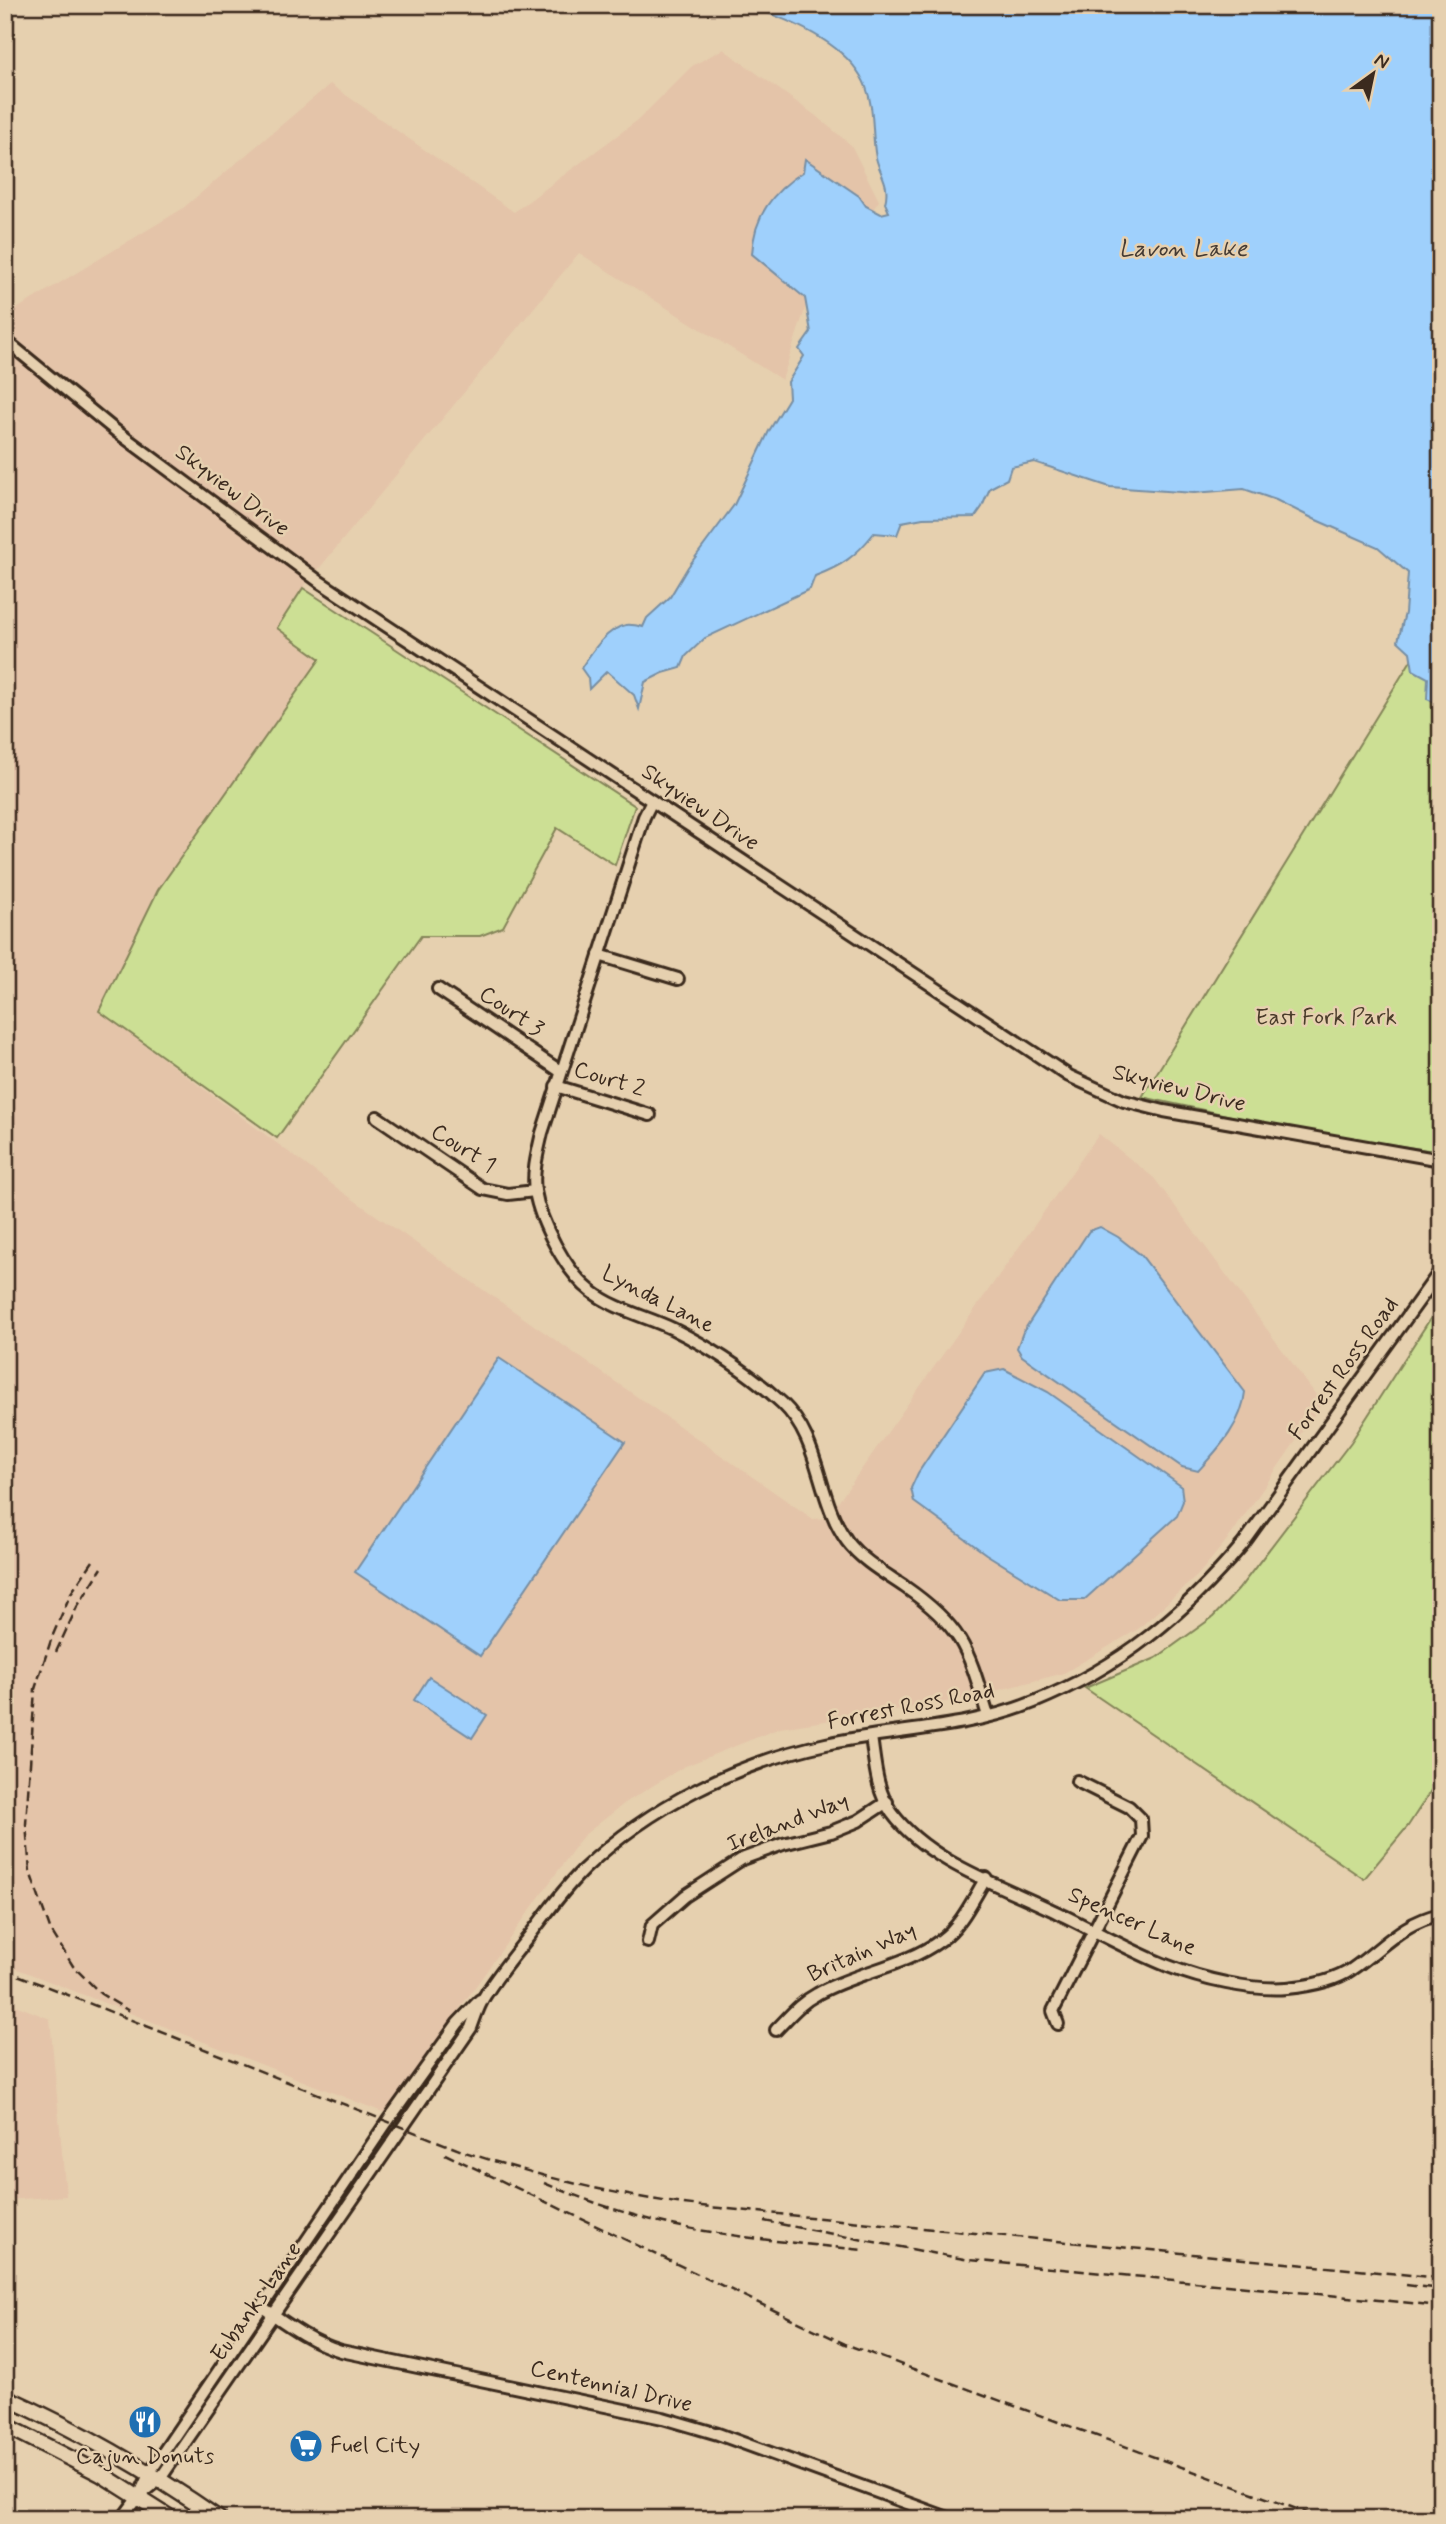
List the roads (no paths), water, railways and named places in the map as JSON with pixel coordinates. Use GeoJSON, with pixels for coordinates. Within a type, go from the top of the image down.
{"type":"FeatureCollection","features":[{"type":"Feature","properties":{"kind":"main road"},"geometry":{"type":"LineString","coordinates":[[5,2397],[60,2422],[155,2475],[219,2519]]}},
{"type":"Feature","properties":{"kind":"main road"},"geometry":{"type":"LineString","coordinates":[[5,2425],[101,2474],[172,2519]]}},
{"type":"Feature","properties":{"kind":"street","name":"Skyview Drive"},"geometry":{"type":"LineString","coordinates":[[5,341],[116,431],[320,582],[1069,1076],[1124,1101],[1164,1111],[1441,1160]]}},
{"type":"Feature","properties":{"kind":"street","name":"Lynda Lane"},"geometry":{"type":"LineString","coordinates":[[652,801],[644,817],[560,1071],[538,1147],[535,1191],[546,1223],[565,1260],[591,1291],[614,1305],[701,1344],[763,1387],[795,1417],[814,1452],[831,1513],[848,1542],[866,1559],[924,1600],[949,1623],[969,1656],[988,1716]]}},
{"type":"Feature","properties":{"kind":"street"},"geometry":{"type":"LineString","coordinates":[[599,955],[678,979]]}},
{"type":"Feature","properties":{"kind":"street","name":"Court 3"},"geometry":{"type":"LineString","coordinates":[[438,989],[560,1071]]}},
{"type":"Feature","properties":{"kind":"street","name":"Court 2"},"geometry":{"type":"LineString","coordinates":[[556,1086],[650,1115]]}},
{"type":"Feature","properties":{"kind":"street","name":"Court 1"},"geometry":{"type":"LineString","coordinates":[[377,1117],[483,1188],[508,1194],[535,1191]]}},
{"type":"Feature","properties":{"kind":"street","name":"Forrest Ross Road"},"geometry":{"type":"LineString","coordinates":[[401,2126],[471,2028],[485,1996],[575,1878],[644,1821],[698,1789],[795,1751],[954,1724],[1034,1702],[1117,1659],[1155,1633],[1207,1587],[1243,1544],[1441,1270]]}},
{"type":"Feature","properties":{"kind":"street","name":"Spencer Lane"},"geometry":{"type":"LineString","coordinates":[[871,1737],[878,1783],[887,1802],[892,1812],[922,1844],[956,1865],[1168,1966],[1233,1984],[1284,1988],[1321,1983],[1350,1971],[1395,1935],[1421,1919],[1441,1914]]}},
{"type":"Feature","properties":{"kind":"street"},"geometry":{"type":"LineString","coordinates":[[1058,2024],[1053,2011],[1142,1836],[1141,1819],[1129,1807],[1077,1781]]}},
{"type":"Feature","properties":{"kind":"street","name":"Ireland Way"},"geometry":{"type":"LineString","coordinates":[[648,1941],[652,1925],[685,1896],[742,1859],[783,1844],[831,1832],[858,1821],[887,1802]]}},
{"type":"Feature","properties":{"kind":"street","name":"Britain Way"},"geometry":{"type":"LineString","coordinates":[[776,2030],[799,2006],[818,1993],[904,1960],[942,1940],[965,1913],[986,1878]]}},
{"type":"Feature","properties":{"kind":"street","name":"Eubanks Lane"},"geometry":{"type":"LineString","coordinates":[[155,2475],[262,2307],[387,2122],[458,2023],[485,1996]]}},
{"type":"Feature","properties":{"kind":"street","name":"Eubanks Lane"},"geometry":{"type":"LineString","coordinates":[[122,2519],[273,2315],[401,2126]]}},
{"type":"Feature","properties":{"kind":"street","name":"Centennial Drive"},"geometry":{"type":"LineString","coordinates":[[262,2307],[319,2344],[341,2351],[663,2418],[719,2434],[951,2519]]}},
{"type":"Feature","properties":{"kind":"water","name":"Lavon Lake"},"geometry":{"type":"Polygon","coordinates":[[[744,5],[1441,5],[1441,706],[1427,699],[1428,678],[1413,670],[1410,652],[1398,641],[1405,613],[1408,573],[1378,547],[1276,500],[1244,489],[1194,493],[1110,487],[1034,462],[1011,467],[1007,479],[990,488],[975,517],[923,518],[902,522],[897,535],[874,533],[848,559],[815,576],[810,589],[705,638],[686,656],[681,668],[645,682],[639,709],[634,695],[607,671],[589,689],[588,678],[581,668],[585,662],[612,631],[626,625],[643,627],[647,618],[670,597],[688,567],[734,505],[769,431],[789,398],[788,382],[804,356],[799,349],[811,332],[805,298],[752,254],[756,228],[767,206],[782,188],[803,172],[805,159],[859,196],[866,206],[881,214],[889,212],[885,203],[885,183],[875,152],[870,103],[858,71],[846,57],[814,34],[744,5]]]}},
{"type":"Feature","properties":{"kind":"water"},"geometry":{"type":"Polygon","coordinates":[[[1100,1227],[1141,1255],[1245,1392],[1234,1425],[1198,1471],[1182,1467],[1022,1356],[1017,1348],[1023,1332],[1089,1231],[1100,1227]]]}},
{"type":"Feature","properties":{"kind":"water"},"geometry":{"type":"Polygon","coordinates":[[[499,1358],[625,1442],[480,1656],[355,1572],[499,1358]]]}},
{"type":"Feature","properties":{"kind":"water"},"geometry":{"type":"Polygon","coordinates":[[[1004,1369],[1048,1392],[1181,1486],[1183,1501],[1177,1516],[1084,1600],[1060,1600],[986,1554],[914,1502],[911,1488],[918,1473],[985,1373],[1004,1369]]]}},
{"type":"Feature","properties":{"kind":"water"},"geometry":{"type":"Polygon","coordinates":[[[429,1677],[487,1715],[472,1738],[414,1700],[429,1677]]]}},
{"type":"Feature","properties":{"kind":"railway"},"geometry":{"type":"LineString","coordinates":[[93,1561],[71,1593],[52,1637],[35,1689],[26,1824],[30,1872],[50,1929],[73,1966],[101,1994],[129,2011]]}},
{"type":"Feature","properties":{"kind":"railway"},"geometry":{"type":"LineString","coordinates":[[56,1652],[77,1607],[102,1568]]}},
{"type":"Feature","properties":{"kind":"railway"},"geometry":{"type":"LineString","coordinates":[[5,1970],[462,2151],[595,2188],[650,2199],[722,2208],[1441,2278]]}},
{"type":"Feature","properties":{"kind":"railway"},"geometry":{"type":"LineString","coordinates":[[445,2154],[845,2344],[1324,2519]]}},
{"type":"Feature","properties":{"kind":"railway"},"geometry":{"type":"LineString","coordinates":[[544,2183],[609,2208],[677,2226],[864,2250]]}},
{"type":"Feature","properties":{"kind":"railway"},"geometry":{"type":"LineString","coordinates":[[764,2221],[969,2260],[1441,2306]]}},
{"type":"Feature","properties":{"kind":"railway"},"geometry":{"type":"LineString","coordinates":[[1406,2285],[1441,2289]]}},
{"type":"Feature","properties":{"kind":"place","name":"Cajun Donuts"},"geometry":{"type":"Point","coordinates":[145,2422]}},
{"type":"Feature","properties":{"kind":"place","name":"Fuel City"},"geometry":{"type":"Point","coordinates":[306,2446]}},
{"type":"Feature","properties":{"kind":"park label","name":"East Fork Park"},"geometry":{"type":"Point","coordinates":[1326,1018]}}]}
